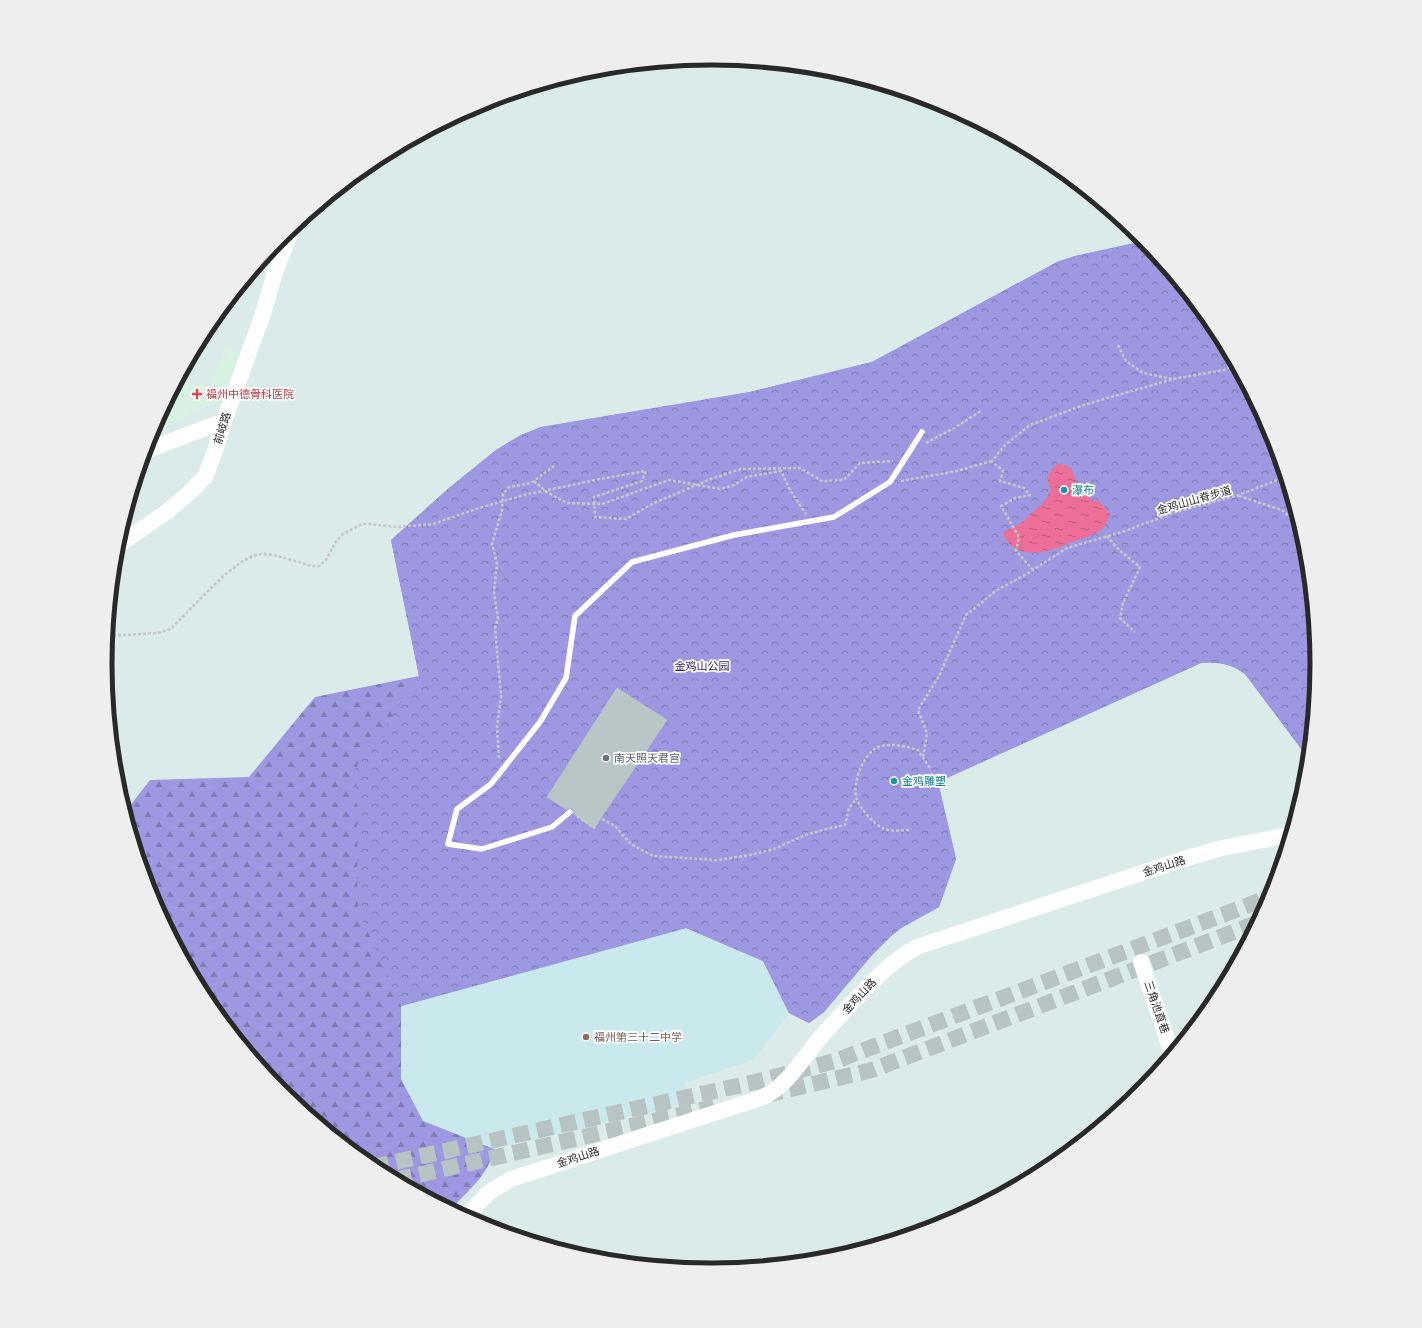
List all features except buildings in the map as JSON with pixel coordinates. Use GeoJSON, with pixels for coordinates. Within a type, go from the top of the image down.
{"type":"FeatureCollection","features":[{"type":"Feature","properties":{"kind":"street","name":"前岐路"},"geometry":{"type":"LineString","coordinates":[[125,540],[168,511],[199,484],[205,476],[213,458],[224,420],[263,314],[275,272],[288,239]]}},
{"type":"Feature","properties":{"kind":"street"},"geometry":{"type":"LineString","coordinates":[[153,448],[224,420]]}},
{"type":"Feature","properties":{"kind":"street","name":"金鸡山路"},"geometry":{"type":"LineString","coordinates":[[471,1212],[488,1193],[511,1179],[761,1098],[773,1092],[790,1077],[820,1038],[879,975],[896,960],[917,947],[1187,858],[1222,848],[1285,835]]}},
{"type":"Feature","properties":{"kind":"street","name":"三角池直巷"},"geometry":{"type":"LineString","coordinates":[[1141,962],[1163,1022],[1170,1048]]}},
{"type":"Feature","properties":{"kind":"lane"},"geometry":{"type":"LineString","coordinates":[[570,812],[552,827],[482,849],[448,844],[457,809],[491,784],[540,722],[566,678],[574,616],[632,562],[734,535],[834,517],[890,482],[922,432]]}},
{"type":"Feature","properties":{"kind":"path"},"geometry":{"type":"LineString","coordinates":[[1118,346],[1126,361],[1143,373],[1173,379]]}},
{"type":"Feature","properties":{"kind":"path"},"geometry":{"type":"LineString","coordinates":[[890,482],[957,471],[992,460],[1005,445],[1030,425],[1084,405],[1173,379],[1224,370],[1231,366]]}},
{"type":"Feature","properties":{"kind":"path"},"geometry":{"type":"LineString","coordinates":[[920,446],[954,428],[981,411]]}},
{"type":"Feature","properties":{"kind":"path"},"geometry":{"type":"LineString","coordinates":[[113,636],[158,633],[170,629],[237,565],[251,557],[262,554],[271,555],[312,566],[319,566],[326,560],[335,543],[342,534],[362,524],[397,527],[433,524],[476,509],[524,495],[646,471],[642,481],[594,496],[595,517],[626,519],[654,503],[741,468],[800,468],[822,481],[844,480],[860,463],[892,461],[899,458]]}},
{"type":"Feature","properties":{"kind":"path"},"geometry":{"type":"LineString","coordinates":[[992,460],[1003,471],[1000,481],[1024,488],[1030,495],[1015,498],[1001,506],[1019,537],[1016,551],[1033,570]]}},
{"type":"Feature","properties":{"kind":"path"},"geometry":{"type":"LineString","coordinates":[[499,774],[497,727],[502,696],[494,628],[498,619],[494,593],[497,564],[492,544],[506,490],[509,487],[534,482],[555,465]]}},
{"type":"Feature","properties":{"kind":"path"},"geometry":{"type":"LineString","coordinates":[[534,482],[548,493],[567,503],[602,504],[669,480],[721,489],[734,485],[747,476],[781,471],[790,490],[812,521]]}},
{"type":"Feature","properties":{"kind":"path","name":"金鸡山山脊步道"},"geometry":{"type":"LineString","coordinates":[[923,757],[927,733],[918,710],[939,676],[966,615],[997,590],[1068,548],[1125,531],[1176,512],[1239,495],[1281,480]]}},
{"type":"Feature","properties":{"kind":"path"},"geometry":{"type":"LineString","coordinates":[[1239,495],[1282,510],[1292,520]]}},
{"type":"Feature","properties":{"kind":"path"},"geometry":{"type":"LineString","coordinates":[[1107,536],[1120,551],[1140,567],[1123,603],[1120,618],[1135,632]]}},
{"type":"Feature","properties":{"kind":"path"},"geometry":{"type":"LineString","coordinates":[[909,830],[886,830],[876,824],[861,808],[857,798],[857,779],[867,755],[880,746],[900,746],[918,750],[931,770]]}},
{"type":"Feature","properties":{"kind":"path"},"geometry":{"type":"LineString","coordinates":[[570,812],[594,828],[600,818],[615,826],[630,844],[653,856],[717,860],[750,855],[774,849],[805,835],[826,828],[845,825],[849,808],[857,798]]}},
{"type":"Feature","properties":{"kind":"shaded area","name":"福州中德骨科医院"},"geometry":{"type":"Polygon","coordinates":[[[228,349],[240,353],[220,401],[162,425],[182,383],[210,387],[223,354],[226,355],[228,349]]]}},
{"type":"Feature","properties":{"kind":"shaded area","name":"福州第三十二中学"},"geometry":{"type":"Polygon","coordinates":[[[686,928],[763,961],[789,1013],[753,1060],[684,1083],[688,1102],[494,1149],[423,1121],[401,1079],[401,1006],[686,928]]]}},
{"type":"Feature","properties":{"kind":"green space","name":"金鸡山公园"},"geometry":{"type":"Polygon","coordinates":[[[1137,242],[1186,299],[1209,331],[1230,365],[1248,399],[1278,471],[1290,509],[1305,586],[1309,625],[1310,664],[1309,703],[1303,751],[1245,674],[1230,666],[1207,662],[1201,663],[938,782],[956,859],[939,907],[901,928],[890,937],[872,955],[824,1012],[809,1023],[789,1013],[763,961],[686,928],[401,1006],[401,1079],[423,1121],[494,1149],[492,1158],[483,1174],[455,1205],[435,1196],[434,1192],[430,1193],[411,1183],[378,1162],[346,1139],[287,1088],[236,1029],[213,997],[192,963],[174,929],[144,857],[129,807],[150,780],[249,777],[315,697],[419,676],[391,540],[449,488],[496,450],[521,435],[541,427],[750,392],[872,362],[1057,262],[1075,256],[1137,242]]]}},
{"type":"Feature","properties":{"kind":"green space","name":"金鸡山公园"},"geometry":{"type":"Polygon","coordinates":[[[1137,242],[1186,299],[1209,331],[1230,365],[1248,399],[1278,471],[1290,509],[1305,586],[1309,625],[1310,664],[1309,703],[1303,751],[1245,674],[1230,666],[1207,662],[1201,663],[938,782],[956,859],[939,907],[901,928],[890,937],[872,955],[824,1012],[809,1023],[789,1013],[763,961],[686,928],[401,1006],[358,910],[356,768],[419,676],[391,540],[449,488],[496,450],[521,435],[541,427],[750,392],[872,362],[1057,262],[1075,256],[1137,242]]]}},
{"type":"Feature","properties":{"kind":"water"},"geometry":{"type":"Polygon","coordinates":[[[1060,463],[1071,468],[1076,481],[1091,500],[1100,502],[1110,514],[1107,521],[1096,533],[1054,549],[1035,553],[1017,549],[1010,544],[1003,535],[1005,531],[1020,524],[1045,501],[1051,490],[1047,478],[1053,468],[1060,463]]]}},
{"type":"Feature","properties":{"kind":"tunnel"},"geometry":{"type":"LineString","coordinates":[[383,1165],[755,1082],[835,1061],[1261,901]]}},
{"type":"Feature","properties":{"kind":"tunnel"},"geometry":{"type":"LineString","coordinates":[[766,1095],[872,1070],[1249,926]]}},
{"type":"Feature","properties":{"kind":"tunnel"},"geometry":{"type":"LineString","coordinates":[[404,1178],[714,1107]]}},
{"type":"Feature","properties":{"kind":"place","name":"福州中德骨科医院"},"geometry":{"type":"Point","coordinates":[197,394]}},
{"type":"Feature","properties":{"kind":"place","name":"瀑布"},"geometry":{"type":"Point","coordinates":[1064,490]}},
{"type":"Feature","properties":{"kind":"place","name":"南天照天君宫"},"geometry":{"type":"Point","coordinates":[606,758]}},
{"type":"Feature","properties":{"kind":"place","name":"金鸡雕塑"},"geometry":{"type":"Point","coordinates":[894,781]}},
{"type":"Feature","properties":{"kind":"place","name":"福州第三十二中学"},"geometry":{"type":"Point","coordinates":[586,1037]}}]}
